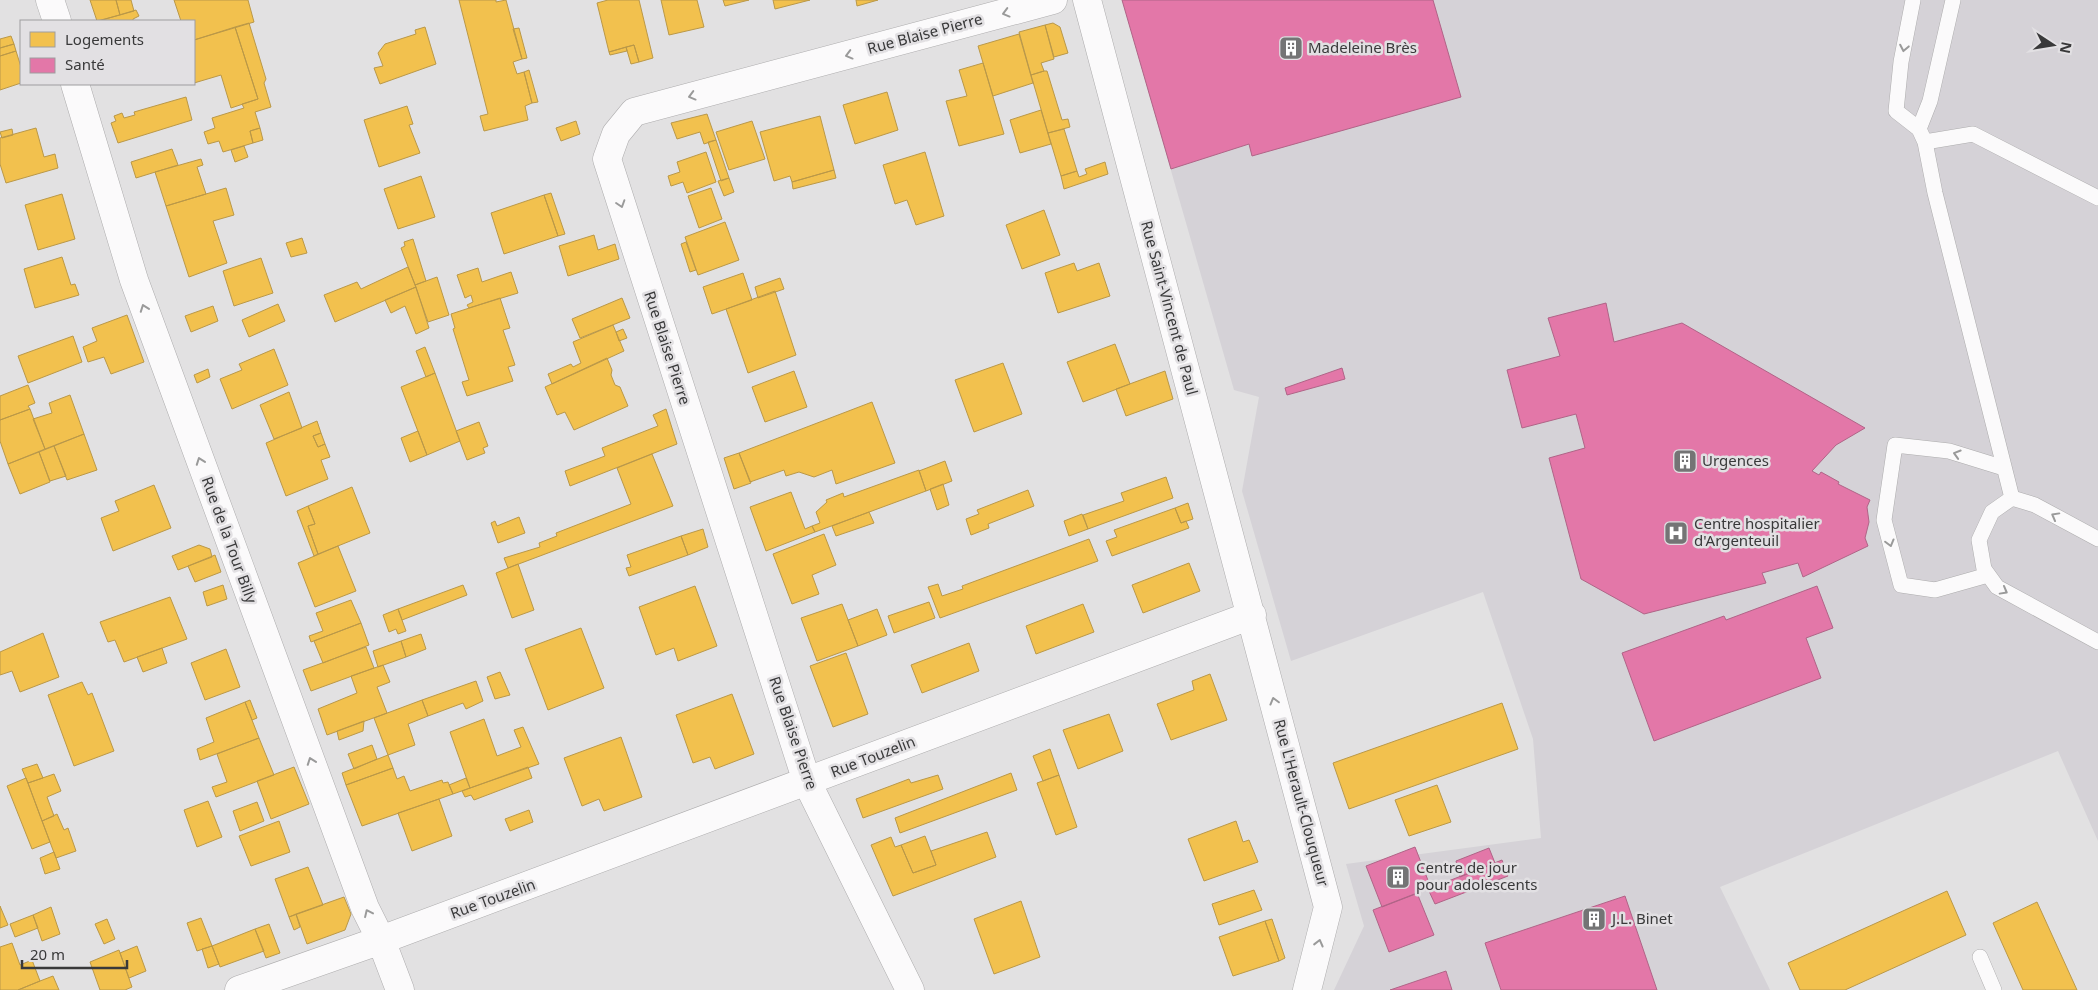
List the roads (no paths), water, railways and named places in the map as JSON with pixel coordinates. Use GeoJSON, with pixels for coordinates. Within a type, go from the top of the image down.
{"type":"FeatureCollection","features":[{"type":"Feature","properties":{"kind":"street"},"geometry":{"type":"LineString","coordinates":[[50,0],[57,20]]}},
{"type":"Feature","properties":{"kind":"street","name":"Rue Blaise Pierre"},"geometry":{"type":"LineString","coordinates":[[910,990],[807,782],[607,159],[616,134],[634,112],[1053,0]]}},
{"type":"Feature","properties":{"kind":"street","name":"Rue Saint-Vincent de Paul"},"geometry":{"type":"LineString","coordinates":[[1087,0],[1252,616]]}},
{"type":"Feature","properties":{"kind":"street","name":"Rue de la Tour Billy"},"geometry":{"type":"LineString","coordinates":[[75,85],[134,280],[366,908],[381,940],[400,990]]}},
{"type":"Feature","properties":{"kind":"street","name":"Rue Touzelin"},"geometry":{"type":"LineString","coordinates":[[239,990],[381,940],[1252,616]]}},
{"type":"Feature","properties":{"kind":"street","name":"Rue L'Herault-Clouqueur"},"geometry":{"type":"LineString","coordinates":[[1252,616],[1328,906],[1307,990]]}},
{"type":"Feature","properties":{"kind":"lane"},"geometry":{"type":"LineString","coordinates":[[1913,0],[1901,62],[1896,111],[1922,135],[1973,134],[2098,198]]}},
{"type":"Feature","properties":{"kind":"lane"},"geometry":{"type":"LineString","coordinates":[[1953,0],[1922,135],[2012,498]]}},
{"type":"Feature","properties":{"kind":"lane"},"geometry":{"type":"LineString","coordinates":[[1988,575],[1935,590],[1900,586],[1884,520],[1895,445],[1949,451],[2004,468]]}},
{"type":"Feature","properties":{"kind":"lane"},"geometry":{"type":"LineString","coordinates":[[2098,539],[2035,504],[2012,498],[1992,512],[1979,540],[1984,569],[1997,587],[2098,642]]}},
{"type":"Feature","properties":{"kind":"lane"},"geometry":{"type":"LineString","coordinates":[[1980,957],[1994,990]]}},
{"type":"Feature","properties":{"kind":"place","name":"Madeleine Brès"},"geometry":{"type":"Point","coordinates":[1291,48]}},
{"type":"Feature","properties":{"kind":"place","name":"Urgences"},"geometry":{"type":"Point","coordinates":[1685,461]}},
{"type":"Feature","properties":{"kind":"place","name":"Centre hospitalier d'Argenteuil"},"geometry":{"type":"Point","coordinates":[1676,533]}},
{"type":"Feature","properties":{"kind":"place","name":"Centre de jour pour adolescents"},"geometry":{"type":"Point","coordinates":[1398,877]}},
{"type":"Feature","properties":{"kind":"place","name":"J.L. Binet"},"geometry":{"type":"Point","coordinates":[1594,919]}}]}
